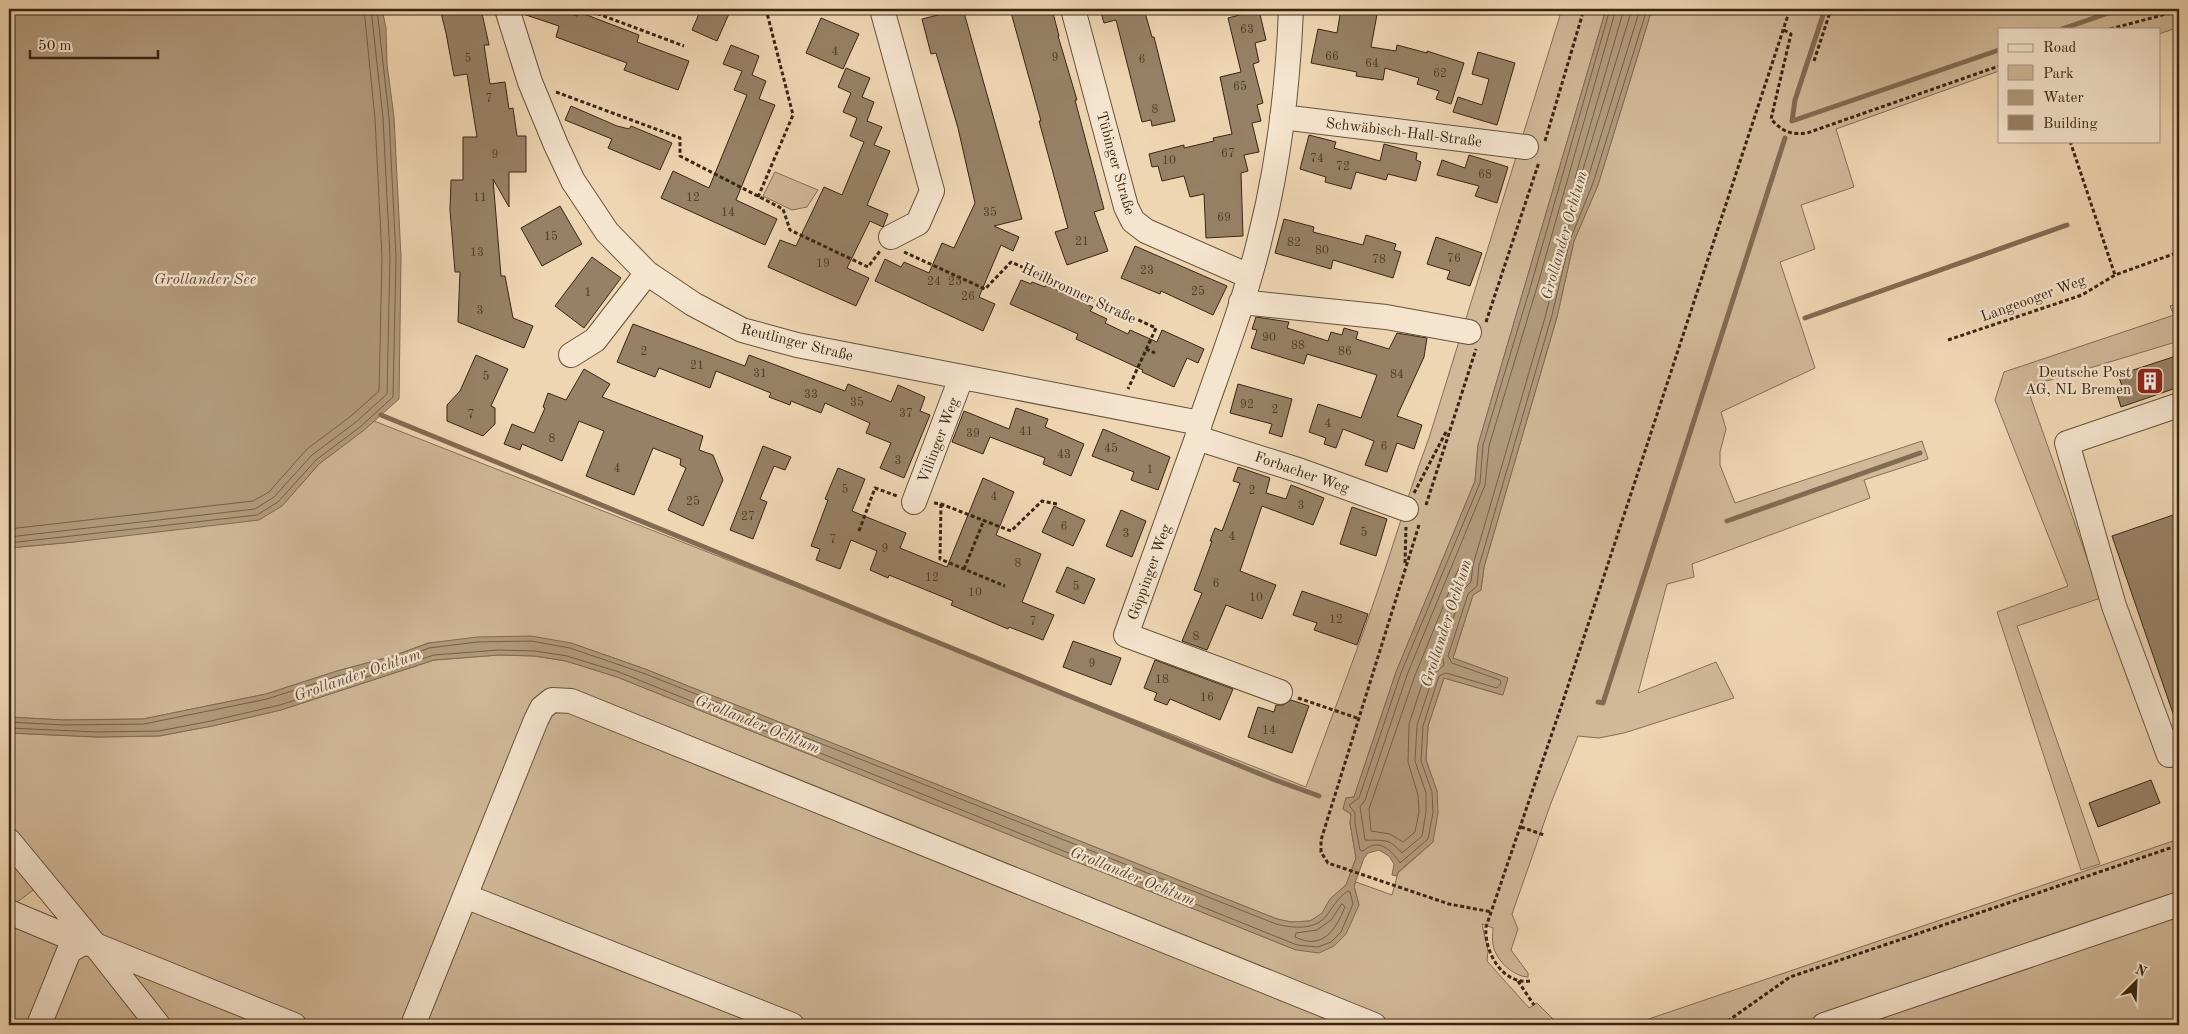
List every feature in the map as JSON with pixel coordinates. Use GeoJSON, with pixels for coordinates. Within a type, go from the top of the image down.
{"type":"FeatureCollection","features":[{"type":"Feature","properties":{"kind":"street","name":"Reutlinger Straße"},"geometry":{"type":"LineString","coordinates":[[508,9],[530,82],[556,145],[582,196],[607,232],[647,273],[693,304],[742,330],[821,350],[1120,408],[1198,430]]}},
{"type":"Feature","properties":{"kind":"street"},"geometry":{"type":"LineString","coordinates":[[882,9],[932,191],[918,223],[890,243]]}},
{"type":"Feature","properties":{"kind":"street","name":"Tübinger Straße"},"geometry":{"type":"LineString","coordinates":[[1073,9],[1126,207],[1133,221],[1146,231],[1249,276]]}},
{"type":"Feature","properties":{"kind":"street"},"geometry":{"type":"LineString","coordinates":[[1198,430],[1260,241],[1274,179],[1282,117],[1291,9]]}},
{"type":"Feature","properties":{"kind":"street","name":"Schwäbisch-Hall-Straße"},"geometry":{"type":"LineString","coordinates":[[1282,117],[1536,150]]}},
{"type":"Feature","properties":{"kind":"street"},"geometry":{"type":"LineString","coordinates":[[571,355],[595,340],[647,273]]}},
{"type":"Feature","properties":{"kind":"street"},"geometry":{"type":"LineString","coordinates":[[1241,302],[1386,317],[1477,335]]}},
{"type":"Feature","properties":{"kind":"street","name":"Villinger Weg"},"geometry":{"type":"LineString","coordinates":[[914,502],[962,378]]}},
{"type":"Feature","properties":{"kind":"street"},"geometry":{"type":"LineString","coordinates":[[2179,405],[2067,443],[2114,606],[2169,755],[2179,751]]}},
{"type":"Feature","properties":{"kind":"street","name":"Forbacher Weg"},"geometry":{"type":"LineString","coordinates":[[1198,430],[1417,514]]}},
{"type":"Feature","properties":{"kind":"street","name":"Göppinger Weg"},"geometry":{"type":"LineString","coordinates":[[1198,430],[1126,635],[1280,692]]}},
{"type":"Feature","properties":{"kind":"street"},"geometry":{"type":"LineString","coordinates":[[423,1017],[465,896],[542,708],[552,700],[571,701],[1374,1025]]}},
{"type":"Feature","properties":{"kind":"street"},"geometry":{"type":"LineString","coordinates":[[9,841],[89,944],[158,1025]]}},
{"type":"Feature","properties":{"kind":"street"},"geometry":{"type":"LineString","coordinates":[[465,896],[792,1025]]}},
{"type":"Feature","properties":{"kind":"street"},"geometry":{"type":"LineString","coordinates":[[1824,1025],[2179,904]]}},
{"type":"Feature","properties":{"kind":"street"},"geometry":{"type":"LineString","coordinates":[[9,912],[294,1025]]}},
{"type":"Feature","properties":{"kind":"street"},"geometry":{"type":"LineString","coordinates":[[39,1025],[69,951],[89,944]]}},
{"type":"Feature","properties":{"kind":"path"},"geometry":{"type":"LineString","coordinates":[[585,9],[684,46]]}},
{"type":"Feature","properties":{"kind":"path"},"geometry":{"type":"LineString","coordinates":[[758,197],[793,115],[766,9]]}},
{"type":"Feature","properties":{"kind":"path"},"geometry":{"type":"LineString","coordinates":[[1492,912],[1449,904],[1328,863],[1321,852],[1321,840],[1360,719],[1405,567],[1417,514],[1450,424],[1536,150],[1584,9]]}},
{"type":"Feature","properties":{"kind":"path"},"geometry":{"type":"LineString","coordinates":[[1530,981],[1518,981],[1508,976],[1499,967],[1489,952],[1486,927],[1522,827],[1790,9]]}},
{"type":"Feature","properties":{"kind":"path"},"geometry":{"type":"LineString","coordinates":[[1814,61],[1831,9]]}},
{"type":"Feature","properties":{"kind":"path"},"geometry":{"type":"LineString","coordinates":[[2114,28],[2178,9]]}},
{"type":"Feature","properties":{"kind":"path"},"geometry":{"type":"LineString","coordinates":[[1784,30],[1791,34],[1771,119],[1783,132],[1794,134],[1807,133],[1998,66]]}},
{"type":"Feature","properties":{"kind":"path"},"geometry":{"type":"LineString","coordinates":[[530,82],[680,138],[680,156],[783,209],[790,230],[868,266],[890,243]]}},
{"type":"Feature","properties":{"kind":"path"},"geometry":{"type":"LineString","coordinates":[[2070,142],[2115,275]]}},
{"type":"Feature","properties":{"kind":"path","name":"Heilbronner Straße"},"geometry":{"type":"LineString","coordinates":[[890,243],[985,289],[1011,262],[1156,328],[1146,349]]}},
{"type":"Feature","properties":{"kind":"path","name":"Langeooger Weg"},"geometry":{"type":"LineString","coordinates":[[1948,340],[2082,295],[2115,275],[2179,252]]}},
{"type":"Feature","properties":{"kind":"path"},"geometry":{"type":"LineString","coordinates":[[1120,408],[1146,349],[1156,353]]}},
{"type":"Feature","properties":{"kind":"path"},"geometry":{"type":"LineString","coordinates":[[1405,567],[1417,514],[1450,424]]}},
{"type":"Feature","properties":{"kind":"path"},"geometry":{"type":"LineString","coordinates":[[859,531],[875,488],[914,502],[941,504],[1011,531],[1042,501],[1058,504]]}},
{"type":"Feature","properties":{"kind":"path"},"geometry":{"type":"LineString","coordinates":[[941,504],[940,559],[1005,586]]}},
{"type":"Feature","properties":{"kind":"path"},"geometry":{"type":"LineString","coordinates":[[964,569],[984,520]]}},
{"type":"Feature","properties":{"kind":"path"},"geometry":{"type":"LineString","coordinates":[[1280,692],[1360,719]]}},
{"type":"Feature","properties":{"kind":"path"},"geometry":{"type":"LineString","coordinates":[[1522,827],[1544,835]]}},
{"type":"Feature","properties":{"kind":"path"},"geometry":{"type":"LineString","coordinates":[[1722,1025],[1790,977],[2179,846]]}},
{"type":"Feature","properties":{"kind":"path"},"geometry":{"type":"LineString","coordinates":[[1518,981],[1534,1005]]}},
{"type":"Feature","properties":{"kind":"green space"},"geometry":{"type":"Polygon","coordinates":[[[1562,9],[1606,9],[1478,445],[1475,481],[1396,672],[1354,797],[1346,798],[1343,809],[1351,814],[1350,823],[1356,858],[1346,885],[1330,899],[1323,913],[1310,921],[1291,922],[1277,919],[645,669],[571,643],[428,643],[393,656],[337,671],[266,694],[143,719],[63,720],[9,717],[9,548],[74,542],[282,506],[319,464],[374,421],[1306,787],[1369,615],[1429,438],[1562,9]]]}},
{"type":"Feature","properties":{"kind":"green space"},"geometry":{"type":"Polygon","coordinates":[[[1652,9],[2179,9],[2179,27],[2160,34],[2160,28],[1998,28],[1998,71],[1836,129],[1854,187],[1801,205],[1815,249],[1780,262],[1815,368],[1721,412],[1726,429],[1720,452],[1720,465],[1735,503],[1922,441],[1928,459],[1864,480],[1870,498],[1692,564],[1694,577],[1667,584],[1638,693],[1716,662],[1734,698],[1624,733],[1599,738],[1578,736],[1551,803],[1512,914],[1518,929],[1511,950],[1528,973],[1528,977],[1516,974],[1501,961],[1493,945],[1493,928],[1482,924],[1488,951],[1487,961],[1529,1008],[1537,1003],[1559,1025],[402,1025],[481,826],[400,1025],[9,1025],[9,918],[103,935],[53,875],[16,903],[9,900],[9,733],[97,737],[159,736],[281,710],[434,660],[499,655],[535,656],[566,661],[617,677],[1296,950],[1359,905],[1354,886],[1356,882],[1392,895],[1398,873],[1433,842],[1437,791],[1426,760],[1428,726],[1444,678],[1502,695],[1508,678],[1453,658],[1473,595],[1481,590],[1484,567],[1557,317],[1574,241],[1598,185],[1652,9]]]}},
{"type":"Feature","properties":{"kind":"green space"},"geometry":{"type":"Polygon","coordinates":[[[775,172],[818,190],[807,207],[792,210],[763,196],[775,172]]]}},
{"type":"Feature","properties":{"kind":"green space"},"geometry":{"type":"Polygon","coordinates":[[[2179,303],[2179,341],[2027,387],[2101,598],[2017,626],[2100,864],[2081,870],[1997,612],[2068,586],[1995,400],[2004,372],[2174,315],[2170,306],[2179,303]]]}},
{"type":"Feature","properties":{"kind":"green space"},"geometry":{"type":"Polygon","coordinates":[[[2179,839],[2179,891],[2175,885],[2173,886],[2179,894],[2179,1025],[1631,1025],[2179,839]]]}},
{"type":"Feature","properties":{"kind":"water","name":"Grollander See"},"geometry":{"type":"Polygon","coordinates":[[[9,9],[382,9],[386,28],[387,64],[394,117],[401,257],[399,399],[363,431],[319,464],[282,506],[259,520],[9,548],[9,9]]]}},
{"type":"Feature","properties":{"kind":"water","name":"Grollander Ochtum"},"geometry":{"type":"Polygon","coordinates":[[[1606,9],[1652,9],[1598,185],[1574,241],[1557,317],[1484,567],[1481,590],[1473,595],[1453,658],[1508,678],[1503,695],[1444,678],[1428,726],[1426,760],[1437,791],[1438,813],[1433,842],[1398,872],[1397,876],[1392,875],[1394,864],[1389,856],[1379,850],[1368,853],[1364,858],[1354,886],[1359,905],[1346,934],[1334,946],[1319,953],[1296,950],[617,677],[566,661],[535,656],[499,655],[434,660],[281,710],[159,736],[97,737],[9,733],[9,717],[63,720],[143,719],[266,694],[337,671],[393,656],[429,643],[477,637],[531,636],[571,643],[645,669],[1277,919],[1291,922],[1310,921],[1322,913],[1330,899],[1346,885],[1356,858],[1350,823],[1351,814],[1343,809],[1346,798],[1354,797],[1396,672],[1475,481],[1478,445],[1606,9]]]}},
{"type":"Feature","properties":{"kind":"building"},"geometry":{"type":"Polygon","coordinates":[[[440,9],[481,9],[489,45],[484,45],[490,84],[505,82],[509,109],[513,108],[517,136],[526,136],[526,172],[509,172],[509,207],[493,179],[501,276],[505,276],[513,318],[533,326],[524,348],[458,322],[460,272],[455,272],[450,210],[451,180],[463,180],[463,137],[477,137],[467,74],[454,76],[440,9]]]}},
{"type":"Feature","properties":{"kind":"building"},"geometry":{"type":"Polygon","coordinates":[[[521,9],[554,9],[577,16],[579,12],[639,35],[637,42],[689,61],[678,90],[624,70],[627,63],[556,37],[559,26],[523,14],[521,9]]]}},
{"type":"Feature","properties":{"kind":"building"},"geometry":{"type":"Polygon","coordinates":[[[701,9],[731,9],[717,41],[692,30],[701,9]]]}},
{"type":"Feature","properties":{"kind":"building"},"geometry":{"type":"Polygon","coordinates":[[[945,9],[963,9],[1022,219],[994,226],[1019,237],[1013,251],[1001,245],[979,297],[995,304],[983,331],[875,281],[885,259],[901,267],[904,262],[929,273],[942,243],[954,248],[975,203],[958,128],[936,53],[931,54],[922,19],[946,13],[945,9]]]}},
{"type":"Feature","properties":{"kind":"building"},"geometry":{"type":"Polygon","coordinates":[[[1010,9],[1052,9],[1104,209],[1094,212],[1108,251],[1067,265],[1055,232],[1068,228],[1010,9]]]}},
{"type":"Feature","properties":{"kind":"building"},"geometry":{"type":"Polygon","coordinates":[[[1100,9],[1144,9],[1152,37],[1154,37],[1175,121],[1152,126],[1151,120],[1142,122],[1116,20],[1104,23],[1100,9]]]}},
{"type":"Feature","properties":{"kind":"building"},"geometry":{"type":"Polygon","coordinates":[[[1341,9],[1378,9],[1371,47],[1396,51],[1397,45],[1427,53],[1427,51],[1464,63],[1451,104],[1436,99],[1439,91],[1417,84],[1419,78],[1385,68],[1383,80],[1356,76],[1357,72],[1311,63],[1318,29],[1337,33],[1341,9]]]}},
{"type":"Feature","properties":{"kind":"building"},"geometry":{"type":"Polygon","coordinates":[[[1259,10],[1266,40],[1255,43],[1259,62],[1253,64],[1263,103],[1257,105],[1261,121],[1252,123],[1259,152],[1244,155],[1248,171],[1241,173],[1243,236],[1206,238],[1204,194],[1190,197],[1184,176],[1162,181],[1158,166],[1152,167],[1149,154],[1184,145],[1184,148],[1214,141],[1213,138],[1232,134],[1220,77],[1241,72],[1228,18],[1259,10]]]}},
{"type":"Feature","properties":{"kind":"building"},"geometry":{"type":"Polygon","coordinates":[[[821,18],[859,34],[843,69],[806,53],[821,18]]]}},
{"type":"Feature","properties":{"kind":"building"},"geometry":{"type":"Polygon","coordinates":[[[731,45],[759,56],[752,75],[766,81],[759,99],[775,105],[736,200],[777,219],[765,245],[661,198],[673,171],[709,188],[747,95],[734,90],[742,71],[723,64],[731,45]]]}},
{"type":"Feature","properties":{"kind":"building"},"geometry":{"type":"Polygon","coordinates":[[[1478,52],[1515,63],[1497,125],[1453,112],[1458,97],[1482,105],[1489,79],[1472,74],[1478,52]]]}},
{"type":"Feature","properties":{"kind":"building"},"geometry":{"type":"Polygon","coordinates":[[[846,68],[870,78],[862,97],[874,102],[867,121],[882,127],[874,145],[890,151],[867,205],[888,214],[883,227],[870,221],[847,268],[869,278],[856,306],[768,267],[780,240],[796,246],[824,187],[842,195],[864,142],[850,136],[857,118],[843,112],[851,93],[838,87],[846,68]]]}},
{"type":"Feature","properties":{"kind":"building"},"geometry":{"type":"Polygon","coordinates":[[[571,106],[617,126],[629,129],[631,126],[672,143],[660,170],[608,148],[612,139],[565,120],[571,106]]]}},
{"type":"Feature","properties":{"kind":"building"},"geometry":{"type":"Polygon","coordinates":[[[1309,135],[1336,142],[1334,148],[1380,161],[1384,144],[1417,153],[1416,160],[1421,162],[1416,181],[1388,174],[1386,180],[1356,172],[1351,189],[1325,182],[1326,177],[1300,169],[1309,135]]]}},
{"type":"Feature","properties":{"kind":"building"},"geometry":{"type":"Polygon","coordinates":[[[1469,155],[1508,167],[1497,203],[1475,196],[1479,186],[1437,175],[1442,160],[1465,168],[1469,155]]]}},
{"type":"Feature","properties":{"kind":"building"},"geometry":{"type":"Polygon","coordinates":[[[560,206],[582,244],[542,266],[521,228],[560,206]]]}},
{"type":"Feature","properties":{"kind":"building"},"geometry":{"type":"Polygon","coordinates":[[[1284,219],[1314,227],[1313,232],[1363,245],[1366,235],[1396,244],[1394,250],[1401,252],[1393,278],[1333,260],[1331,269],[1275,253],[1284,219]]]}},
{"type":"Feature","properties":{"kind":"building"},"geometry":{"type":"Polygon","coordinates":[[[1436,237],[1482,253],[1470,286],[1447,279],[1450,271],[1427,264],[1436,237]]]}},
{"type":"Feature","properties":{"kind":"building"},"geometry":{"type":"Polygon","coordinates":[[[1135,246],[1227,286],[1213,315],[1161,291],[1160,294],[1121,278],[1135,246]]]}},
{"type":"Feature","properties":{"kind":"building"},"geometry":{"type":"Polygon","coordinates":[[[592,257],[621,278],[584,328],[555,306],[592,257]]]}},
{"type":"Feature","properties":{"kind":"building"},"geometry":{"type":"Polygon","coordinates":[[[1021,280],[1045,287],[1046,285],[1093,307],[1090,311],[1107,319],[1105,323],[1128,334],[1130,330],[1157,342],[1162,330],[1204,349],[1198,363],[1187,358],[1174,387],[1142,372],[1143,370],[1076,339],[1078,334],[1010,304],[1021,280]]]}},
{"type":"Feature","properties":{"kind":"building"},"geometry":{"type":"Polygon","coordinates":[[[1256,317],[1289,322],[1287,328],[1328,341],[1331,332],[1342,335],[1344,328],[1358,332],[1356,339],[1389,349],[1397,333],[1427,338],[1424,357],[1397,416],[1422,425],[1414,449],[1397,443],[1387,472],[1365,465],[1374,441],[1343,429],[1336,448],[1324,444],[1326,438],[1309,432],[1318,404],[1361,418],[1377,375],[1307,354],[1304,364],[1251,348],[1257,330],[1252,329],[1256,317]]]}},
{"type":"Feature","properties":{"kind":"building"},"geometry":{"type":"Polygon","coordinates":[[[633,324],[745,366],[749,355],[845,391],[848,384],[891,402],[898,385],[925,397],[920,411],[930,415],[904,478],[880,468],[891,443],[866,433],[870,423],[825,403],[821,413],[791,401],[790,405],[769,397],[771,393],[716,371],[710,388],[659,368],[655,377],[617,362],[633,324]]]}},
{"type":"Feature","properties":{"kind":"building"},"geometry":{"type":"Polygon","coordinates":[[[476,355],[508,369],[491,406],[495,408],[495,424],[483,436],[447,421],[447,405],[460,391],[476,355]]]}},
{"type":"Feature","properties":{"kind":"building","name":"Deutsche Post AG, NL Bremen"},"geometry":{"type":"Polygon","coordinates":[[[2179,355],[2179,387],[2121,407],[2117,394],[2124,391],[2118,375],[2179,355]]]}},
{"type":"Feature","properties":{"kind":"building"},"geometry":{"type":"Polygon","coordinates":[[[584,369],[610,384],[602,397],[703,436],[699,450],[713,455],[723,480],[703,526],[668,510],[686,468],[680,465],[681,459],[653,448],[634,495],[586,476],[604,431],[579,421],[562,461],[522,444],[520,450],[504,444],[512,424],[534,433],[545,408],[543,407],[548,393],[566,400],[584,369]]]}},
{"type":"Feature","properties":{"kind":"building"},"geometry":{"type":"Polygon","coordinates":[[[1238,384],[1292,399],[1282,437],[1269,433],[1272,424],[1230,413],[1238,384]]]}},
{"type":"Feature","properties":{"kind":"building"},"geometry":{"type":"Polygon","coordinates":[[[1016,408],[1048,419],[1045,427],[1084,444],[1071,476],[1043,464],[1045,458],[990,437],[983,454],[952,442],[964,411],[1009,429],[1016,408]]]}},
{"type":"Feature","properties":{"kind":"building"},"geometry":{"type":"Polygon","coordinates":[[[1103,429],[1170,457],[1158,490],[1131,480],[1134,472],[1092,456],[1103,429]]]}},
{"type":"Feature","properties":{"kind":"building"},"geometry":{"type":"Polygon","coordinates":[[[763,446],[791,457],[785,470],[774,466],[760,499],[767,502],[753,539],[730,530],[763,446]]]}},
{"type":"Feature","properties":{"kind":"building"},"geometry":{"type":"Polygon","coordinates":[[[1238,467],[1270,478],[1266,493],[1286,499],[1291,485],[1324,498],[1313,525],[1262,506],[1240,571],[1276,585],[1262,619],[1226,605],[1207,650],[1182,641],[1202,593],[1194,590],[1212,541],[1210,541],[1215,528],[1222,531],[1240,483],[1233,481],[1238,467]]]}},
{"type":"Feature","properties":{"kind":"building"},"geometry":{"type":"Polygon","coordinates":[[[838,468],[865,479],[852,511],[906,533],[900,548],[947,567],[983,478],[1014,492],[996,535],[1041,554],[1022,602],[1054,615],[1043,640],[1009,627],[1008,629],[951,605],[953,601],[889,575],[888,578],[870,570],[877,551],[851,540],[840,569],[816,560],[820,549],[811,546],[828,500],[825,499],[838,468]]]}},
{"type":"Feature","properties":{"kind":"building"},"geometry":{"type":"Polygon","coordinates":[[[1054,506],[1085,520],[1073,546],[1042,532],[1054,506]]]}},
{"type":"Feature","properties":{"kind":"building"},"geometry":{"type":"Polygon","coordinates":[[[1352,507],[1387,519],[1376,556],[1340,544],[1352,507]]]}},
{"type":"Feature","properties":{"kind":"building"},"geometry":{"type":"Polygon","coordinates":[[[1121,510],[1146,521],[1132,557],[1106,546],[1121,510]]]}},
{"type":"Feature","properties":{"kind":"building"},"geometry":{"type":"Polygon","coordinates":[[[2179,513],[2179,725],[2177,725],[2112,536],[2179,513]]]}},
{"type":"Feature","properties":{"kind":"building"},"geometry":{"type":"Polygon","coordinates":[[[1067,567],[1095,579],[1084,604],[1056,592],[1067,567]]]}},
{"type":"Feature","properties":{"kind":"building"},"geometry":{"type":"Polygon","coordinates":[[[1302,591],[1368,614],[1357,645],[1314,630],[1317,623],[1293,615],[1302,591]]]}},
{"type":"Feature","properties":{"kind":"building"},"geometry":{"type":"Polygon","coordinates":[[[1073,641],[1121,658],[1111,685],[1063,667],[1073,641]]]}},
{"type":"Feature","properties":{"kind":"building"},"geometry":{"type":"Polygon","coordinates":[[[1155,660],[1233,689],[1220,720],[1170,699],[1167,705],[1154,700],[1157,693],[1144,688],[1155,660]]]}},
{"type":"Feature","properties":{"kind":"building"},"geometry":{"type":"Polygon","coordinates":[[[1291,700],[1309,706],[1292,753],[1248,737],[1258,707],[1274,712],[1276,705],[1283,705],[1291,700]]]}},
{"type":"Feature","properties":{"kind":"building"},"geometry":{"type":"Polygon","coordinates":[[[2151,780],[2160,803],[2098,827],[2089,803],[2151,780]]]}},
{"type":"Feature","properties":{"kind":"waterway"},"geometry":{"type":"LineString","coordinates":[[1825,9],[1795,100],[1792,121],[1998,50]]}},
{"type":"Feature","properties":{"kind":"waterway"},"geometry":{"type":"LineString","coordinates":[[2065,28],[2120,9]]}},
{"type":"Feature","properties":{"kind":"waterway"},"geometry":{"type":"LineString","coordinates":[[1598,702],[1603,703],[1785,138]]}},
{"type":"Feature","properties":{"kind":"waterway"},"geometry":{"type":"LineString","coordinates":[[1805,318],[2067,225]]}},
{"type":"Feature","properties":{"kind":"waterway"},"geometry":{"type":"LineString","coordinates":[[381,415],[1270,778],[1319,796]]}},
{"type":"Feature","properties":{"kind":"waterway"},"geometry":{"type":"LineString","coordinates":[[1727,521],[1920,453]]}},
{"type":"Feature","properties":{"kind":"place","name":"Deutsche Post AG, NL Bremen"},"geometry":{"type":"Point","coordinates":[2150,381]}}]}
